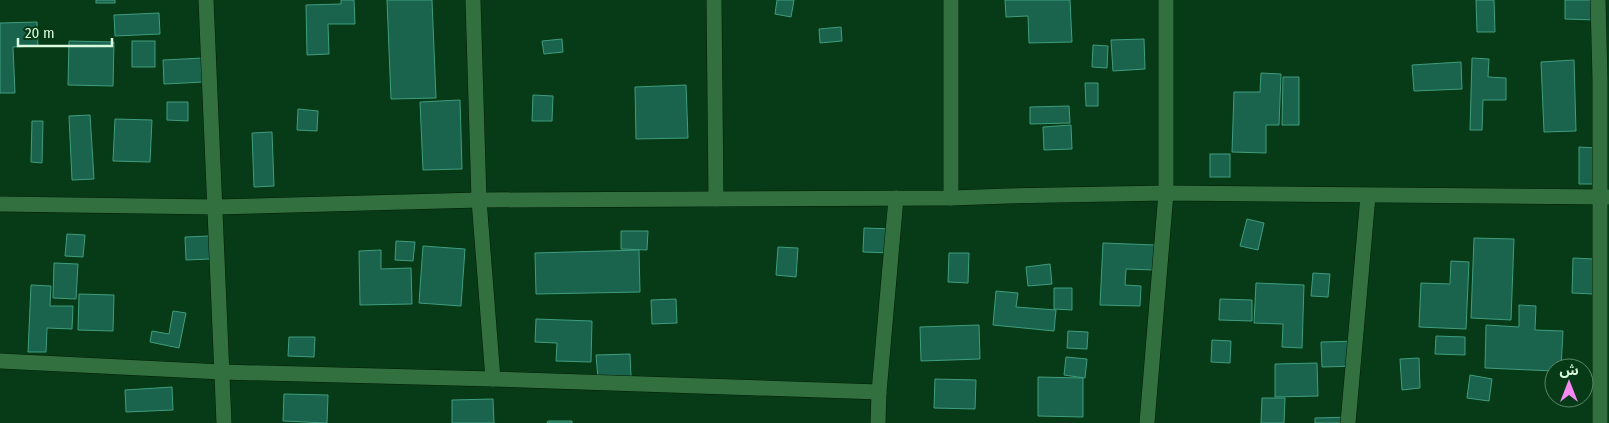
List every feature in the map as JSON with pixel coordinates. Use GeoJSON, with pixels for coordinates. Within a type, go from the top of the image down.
{"type":"FeatureCollection","features":[{"type":"Feature","properties":{"kind":"street"},"geometry":{"type":"LineString","coordinates":[[206,0],[224,423]]}},
{"type":"Feature","properties":{"kind":"street"},"geometry":{"type":"LineString","coordinates":[[473,0],[480,200],[493,379]]}},
{"type":"Feature","properties":{"kind":"street"},"geometry":{"type":"LineString","coordinates":[[714,0],[716,199]]}},
{"type":"Feature","properties":{"kind":"street"},"geometry":{"type":"LineString","coordinates":[[951,0],[951,198]]}},
{"type":"Feature","properties":{"kind":"street"},"geometry":{"type":"LineString","coordinates":[[1147,423],[1166,193],[1166,0]]}},
{"type":"Feature","properties":{"kind":"street"},"geometry":{"type":"LineString","coordinates":[[1598,0],[1604,80],[1605,197],[1600,423]]}},
{"type":"Feature","properties":{"kind":"street"},"geometry":{"type":"LineString","coordinates":[[0,204],[215,207],[480,200],[951,198],[1166,193],[1605,197]]}},
{"type":"Feature","properties":{"kind":"street"},"geometry":{"type":"LineString","coordinates":[[1348,423],[1368,196]]}},
{"type":"Feature","properties":{"kind":"street"},"geometry":{"type":"LineString","coordinates":[[878,423],[896,198]]}},
{"type":"Feature","properties":{"kind":"street"},"geometry":{"type":"LineString","coordinates":[[0,361],[222,372],[879,392]]}},
{"type":"Feature","properties":{"kind":"building"},"geometry":{"type":"Polygon","coordinates":[[[96,0],[115,0],[115,3],[96,3],[96,0]]]}},
{"type":"Feature","properties":{"kind":"building"},"geometry":{"type":"Polygon","coordinates":[[[341,0],[354,0],[355,24],[328,24],[329,54],[307,55],[306,5],[341,4],[341,0]]]}},
{"type":"Feature","properties":{"kind":"building"},"geometry":{"type":"Polygon","coordinates":[[[387,0],[432,0],[436,98],[391,99],[387,0]]]}},
{"type":"Feature","properties":{"kind":"building"},"geometry":{"type":"Polygon","coordinates":[[[777,0],[794,0],[791,17],[775,14],[777,0]]]}},
{"type":"Feature","properties":{"kind":"building"},"geometry":{"type":"Polygon","coordinates":[[[1005,0],[1070,0],[1072,42],[1029,43],[1028,16],[1006,17],[1005,0]]]}},
{"type":"Feature","properties":{"kind":"building"},"geometry":{"type":"Polygon","coordinates":[[[1476,0],[1494,0],[1495,32],[1477,32],[1476,0]]]}},
{"type":"Feature","properties":{"kind":"building"},"geometry":{"type":"Polygon","coordinates":[[[1565,0],[1597,0],[1596,20],[1565,19],[1565,0]]]}},
{"type":"Feature","properties":{"kind":"building"},"geometry":{"type":"Polygon","coordinates":[[[159,13],[160,34],[115,36],[114,15],[159,13]]]}},
{"type":"Feature","properties":{"kind":"building"},"geometry":{"type":"Polygon","coordinates":[[[37,22],[38,46],[13,47],[15,93],[0,93],[0,23],[37,22]]]}},
{"type":"Feature","properties":{"kind":"building"},"geometry":{"type":"Polygon","coordinates":[[[841,27],[842,41],[820,43],[819,29],[841,27]]]}},
{"type":"Feature","properties":{"kind":"building"},"geometry":{"type":"Polygon","coordinates":[[[562,39],[563,52],[544,54],[542,41],[562,39]]]}},
{"type":"Feature","properties":{"kind":"building"},"geometry":{"type":"Polygon","coordinates":[[[1144,39],[1145,69],[1113,71],[1111,40],[1144,39]]]}},
{"type":"Feature","properties":{"kind":"building"},"geometry":{"type":"Polygon","coordinates":[[[69,41],[114,42],[113,86],[68,85],[69,41]]]}},
{"type":"Feature","properties":{"kind":"building"},"geometry":{"type":"Polygon","coordinates":[[[132,41],[155,41],[155,67],[132,67],[132,41]]]}},
{"type":"Feature","properties":{"kind":"building"},"geometry":{"type":"Polygon","coordinates":[[[1093,45],[1108,46],[1107,68],[1092,67],[1093,45]]]}},
{"type":"Feature","properties":{"kind":"building"},"geometry":{"type":"Polygon","coordinates":[[[203,58],[204,82],[164,84],[163,60],[203,58]]]}},
{"type":"Feature","properties":{"kind":"building"},"geometry":{"type":"Polygon","coordinates":[[[1472,58],[1489,59],[1488,77],[1506,78],[1506,100],[1483,100],[1482,130],[1470,130],[1472,58]]]}},
{"type":"Feature","properties":{"kind":"building"},"geometry":{"type":"Polygon","coordinates":[[[1574,60],[1576,131],[1544,132],[1541,62],[1574,60]]]}},
{"type":"Feature","properties":{"kind":"building"},"geometry":{"type":"Polygon","coordinates":[[[1461,62],[1462,89],[1414,91],[1412,65],[1461,62]]]}},
{"type":"Feature","properties":{"kind":"building"},"geometry":{"type":"Polygon","coordinates":[[[1261,73],[1281,74],[1279,125],[1266,125],[1266,153],[1232,152],[1234,92],[1260,92],[1261,73]]]}},
{"type":"Feature","properties":{"kind":"building"},"geometry":{"type":"Polygon","coordinates":[[[1283,77],[1299,77],[1299,125],[1282,125],[1283,77]]]}},
{"type":"Feature","properties":{"kind":"building"},"geometry":{"type":"Polygon","coordinates":[[[1085,83],[1098,83],[1098,106],[1086,106],[1085,83]]]}},
{"type":"Feature","properties":{"kind":"building"},"geometry":{"type":"Polygon","coordinates":[[[686,85],[688,138],[636,139],[635,87],[686,85]]]}},
{"type":"Feature","properties":{"kind":"building"},"geometry":{"type":"Polygon","coordinates":[[[533,95],[553,96],[552,121],[532,121],[533,95]]]}},
{"type":"Feature","properties":{"kind":"building"},"geometry":{"type":"Polygon","coordinates":[[[460,100],[462,169],[423,170],[420,102],[460,100]]]}},
{"type":"Feature","properties":{"kind":"building"},"geometry":{"type":"Polygon","coordinates":[[[167,102],[188,102],[188,121],[167,120],[167,102]]]}},
{"type":"Feature","properties":{"kind":"building"},"geometry":{"type":"Polygon","coordinates":[[[1069,106],[1070,123],[1030,124],[1030,107],[1069,106]]]}},
{"type":"Feature","properties":{"kind":"building"},"geometry":{"type":"Polygon","coordinates":[[[298,109],[318,111],[317,131],[297,130],[298,109]]]}},
{"type":"Feature","properties":{"kind":"building"},"geometry":{"type":"Polygon","coordinates":[[[90,115],[94,179],[72,180],[69,116],[90,115]]]}},
{"type":"Feature","properties":{"kind":"building"},"geometry":{"type":"Polygon","coordinates":[[[115,119],[152,120],[150,162],[113,161],[115,119]]]}},
{"type":"Feature","properties":{"kind":"building"},"geometry":{"type":"Polygon","coordinates":[[[32,121],[43,121],[42,163],[31,162],[32,121]]]}},
{"type":"Feature","properties":{"kind":"building"},"geometry":{"type":"Polygon","coordinates":[[[1071,125],[1072,149],[1044,150],[1043,127],[1071,125]]]}},
{"type":"Feature","properties":{"kind":"building"},"geometry":{"type":"Polygon","coordinates":[[[272,132],[274,186],[254,187],[252,133],[272,132]]]}},
{"type":"Feature","properties":{"kind":"building"},"geometry":{"type":"Polygon","coordinates":[[[1579,147],[1597,148],[1597,184],[1579,184],[1579,147]]]}},
{"type":"Feature","properties":{"kind":"building"},"geometry":{"type":"Polygon","coordinates":[[[1210,154],[1230,154],[1230,177],[1210,177],[1210,154]]]}},
{"type":"Feature","properties":{"kind":"building"},"geometry":{"type":"Polygon","coordinates":[[[1247,219],[1264,223],[1258,250],[1240,246],[1247,219]]]}},
{"type":"Feature","properties":{"kind":"building"},"geometry":{"type":"Polygon","coordinates":[[[864,228],[893,229],[892,253],[863,252],[864,228]]]}},
{"type":"Feature","properties":{"kind":"building"},"geometry":{"type":"Polygon","coordinates":[[[621,231],[648,231],[647,250],[621,249],[621,231]]]}},
{"type":"Feature","properties":{"kind":"building"},"geometry":{"type":"Polygon","coordinates":[[[67,234],[85,235],[83,257],[65,256],[67,234]]]}},
{"type":"Feature","properties":{"kind":"building"},"geometry":{"type":"Polygon","coordinates":[[[209,236],[210,259],[186,260],[185,237],[209,236]]]}},
{"type":"Feature","properties":{"kind":"building"},"geometry":{"type":"Polygon","coordinates":[[[1474,238],[1514,239],[1511,320],[1471,318],[1474,238]]]}},
{"type":"Feature","properties":{"kind":"building"},"geometry":{"type":"Polygon","coordinates":[[[396,241],[415,242],[413,261],[395,260],[396,241]]]}},
{"type":"Feature","properties":{"kind":"building"},"geometry":{"type":"Polygon","coordinates":[[[1103,243],[1155,245],[1154,270],[1126,269],[1125,285],[1141,286],[1140,306],[1100,305],[1103,243]]]}},
{"type":"Feature","properties":{"kind":"building"},"geometry":{"type":"Polygon","coordinates":[[[423,246],[465,249],[461,306],[419,303],[423,246]]]}},
{"type":"Feature","properties":{"kind":"building"},"geometry":{"type":"Polygon","coordinates":[[[778,247],[798,248],[796,277],[776,275],[778,247]]]}},
{"type":"Feature","properties":{"kind":"building"},"geometry":{"type":"Polygon","coordinates":[[[381,250],[381,269],[411,268],[412,304],[360,305],[359,251],[381,250]]]}},
{"type":"Feature","properties":{"kind":"building"},"geometry":{"type":"Polygon","coordinates":[[[639,250],[640,292],[536,294],[535,253],[639,250]]]}},
{"type":"Feature","properties":{"kind":"building"},"geometry":{"type":"Polygon","coordinates":[[[949,253],[969,253],[968,283],[948,282],[949,253]]]}},
{"type":"Feature","properties":{"kind":"building"},"geometry":{"type":"Polygon","coordinates":[[[1573,258],[1594,259],[1593,294],[1572,293],[1573,258]]]}},
{"type":"Feature","properties":{"kind":"building"},"geometry":{"type":"Polygon","coordinates":[[[1451,261],[1469,262],[1466,329],[1419,327],[1421,283],[1450,284],[1451,261]]]}},
{"type":"Feature","properties":{"kind":"building"},"geometry":{"type":"Polygon","coordinates":[[[54,263],[78,264],[76,299],[53,298],[54,263]]]}},
{"type":"Feature","properties":{"kind":"building"},"geometry":{"type":"Polygon","coordinates":[[[1050,264],[1052,284],[1028,286],[1026,267],[1050,264]]]}},
{"type":"Feature","properties":{"kind":"building"},"geometry":{"type":"Polygon","coordinates":[[[1313,273],[1330,274],[1328,297],[1311,296],[1313,273]]]}},
{"type":"Feature","properties":{"kind":"building"},"geometry":{"type":"Polygon","coordinates":[[[1256,283],[1304,285],[1302,348],[1282,347],[1283,324],[1254,323],[1256,283]]]}},
{"type":"Feature","properties":{"kind":"building"},"geometry":{"type":"Polygon","coordinates":[[[31,285],[51,286],[50,306],[73,306],[72,329],[47,328],[46,352],[28,352],[31,285]]]}},
{"type":"Feature","properties":{"kind":"building"},"geometry":{"type":"Polygon","coordinates":[[[1054,288],[1072,288],[1072,310],[1054,309],[1054,288]]]}},
{"type":"Feature","properties":{"kind":"building"},"geometry":{"type":"Polygon","coordinates":[[[996,291],[1018,293],[1016,307],[1056,310],[1054,331],[993,325],[996,291]]]}},
{"type":"Feature","properties":{"kind":"building"},"geometry":{"type":"Polygon","coordinates":[[[79,294],[114,295],[113,331],[78,330],[79,294]]]}},
{"type":"Feature","properties":{"kind":"building"},"geometry":{"type":"Polygon","coordinates":[[[676,299],[677,323],[652,324],[651,300],[676,299]]]}},
{"type":"Feature","properties":{"kind":"building"},"geometry":{"type":"Polygon","coordinates":[[[1220,299],[1252,300],[1252,321],[1219,320],[1220,299]]]}},
{"type":"Feature","properties":{"kind":"building"},"geometry":{"type":"Polygon","coordinates":[[[1519,305],[1536,306],[1535,330],[1563,331],[1562,358],[1544,358],[1544,371],[1485,368],[1486,325],[1519,327],[1519,305]]]}},
{"type":"Feature","properties":{"kind":"building"},"geometry":{"type":"Polygon","coordinates":[[[173,311],[186,313],[179,348],[150,342],[152,331],[169,334],[173,311]]]}},
{"type":"Feature","properties":{"kind":"building"},"geometry":{"type":"Polygon","coordinates":[[[536,319],[592,321],[591,362],[556,361],[557,343],[535,342],[536,319]]]}},
{"type":"Feature","properties":{"kind":"building"},"geometry":{"type":"Polygon","coordinates":[[[979,325],[980,359],[921,361],[920,327],[979,325]]]}},
{"type":"Feature","properties":{"kind":"building"},"geometry":{"type":"Polygon","coordinates":[[[1068,331],[1088,332],[1087,349],[1067,348],[1068,331]]]}},
{"type":"Feature","properties":{"kind":"building"},"geometry":{"type":"Polygon","coordinates":[[[1436,336],[1465,337],[1465,355],[1435,354],[1436,336]]]}},
{"type":"Feature","properties":{"kind":"building"},"geometry":{"type":"Polygon","coordinates":[[[289,337],[315,337],[314,357],[288,356],[289,337]]]}},
{"type":"Feature","properties":{"kind":"building"},"geometry":{"type":"Polygon","coordinates":[[[1212,340],[1231,341],[1230,363],[1211,362],[1212,340]]]}},
{"type":"Feature","properties":{"kind":"building"},"geometry":{"type":"Polygon","coordinates":[[[1359,341],[1360,366],[1322,367],[1321,342],[1359,341]]]}},
{"type":"Feature","properties":{"kind":"building"},"geometry":{"type":"Polygon","coordinates":[[[630,354],[631,378],[598,379],[596,355],[630,354]]]}},
{"type":"Feature","properties":{"kind":"building"},"geometry":{"type":"Polygon","coordinates":[[[1066,357],[1087,359],[1085,378],[1064,375],[1066,357]]]}},
{"type":"Feature","properties":{"kind":"building"},"geometry":{"type":"Polygon","coordinates":[[[1419,358],[1420,388],[1402,390],[1400,359],[1419,358]]]}},
{"type":"Feature","properties":{"kind":"building"},"geometry":{"type":"Polygon","coordinates":[[[1317,363],[1318,396],[1275,397],[1275,364],[1317,363]]]}},
{"type":"Feature","properties":{"kind":"building"},"geometry":{"type":"Polygon","coordinates":[[[1470,375],[1492,379],[1489,401],[1467,398],[1470,375]]]}},
{"type":"Feature","properties":{"kind":"building"},"geometry":{"type":"Polygon","coordinates":[[[1038,377],[1083,378],[1083,417],[1038,416],[1038,377]]]}},
{"type":"Feature","properties":{"kind":"building"},"geometry":{"type":"Polygon","coordinates":[[[935,379],[976,380],[975,409],[934,408],[935,379]]]}},
{"type":"Feature","properties":{"kind":"building"},"geometry":{"type":"Polygon","coordinates":[[[172,387],[173,410],[126,412],[125,390],[172,387]]]}},
{"type":"Feature","properties":{"kind":"building"},"geometry":{"type":"Polygon","coordinates":[[[284,394],[328,395],[327,423],[283,421],[284,394]]]}},
{"type":"Feature","properties":{"kind":"building"},"geometry":{"type":"Polygon","coordinates":[[[1262,398],[1285,398],[1284,423],[1261,423],[1262,398]]]}},
{"type":"Feature","properties":{"kind":"building"},"geometry":{"type":"Polygon","coordinates":[[[493,399],[494,423],[452,423],[452,400],[493,399]]]}},
{"type":"Feature","properties":{"kind":"building"},"geometry":{"type":"Polygon","coordinates":[[[1352,417],[1352,423],[1315,423],[1315,418],[1352,417]]]}},
{"type":"Feature","properties":{"kind":"building"},"geometry":{"type":"Polygon","coordinates":[[[548,421],[572,421],[572,423],[547,423],[548,421]]]}}]}
